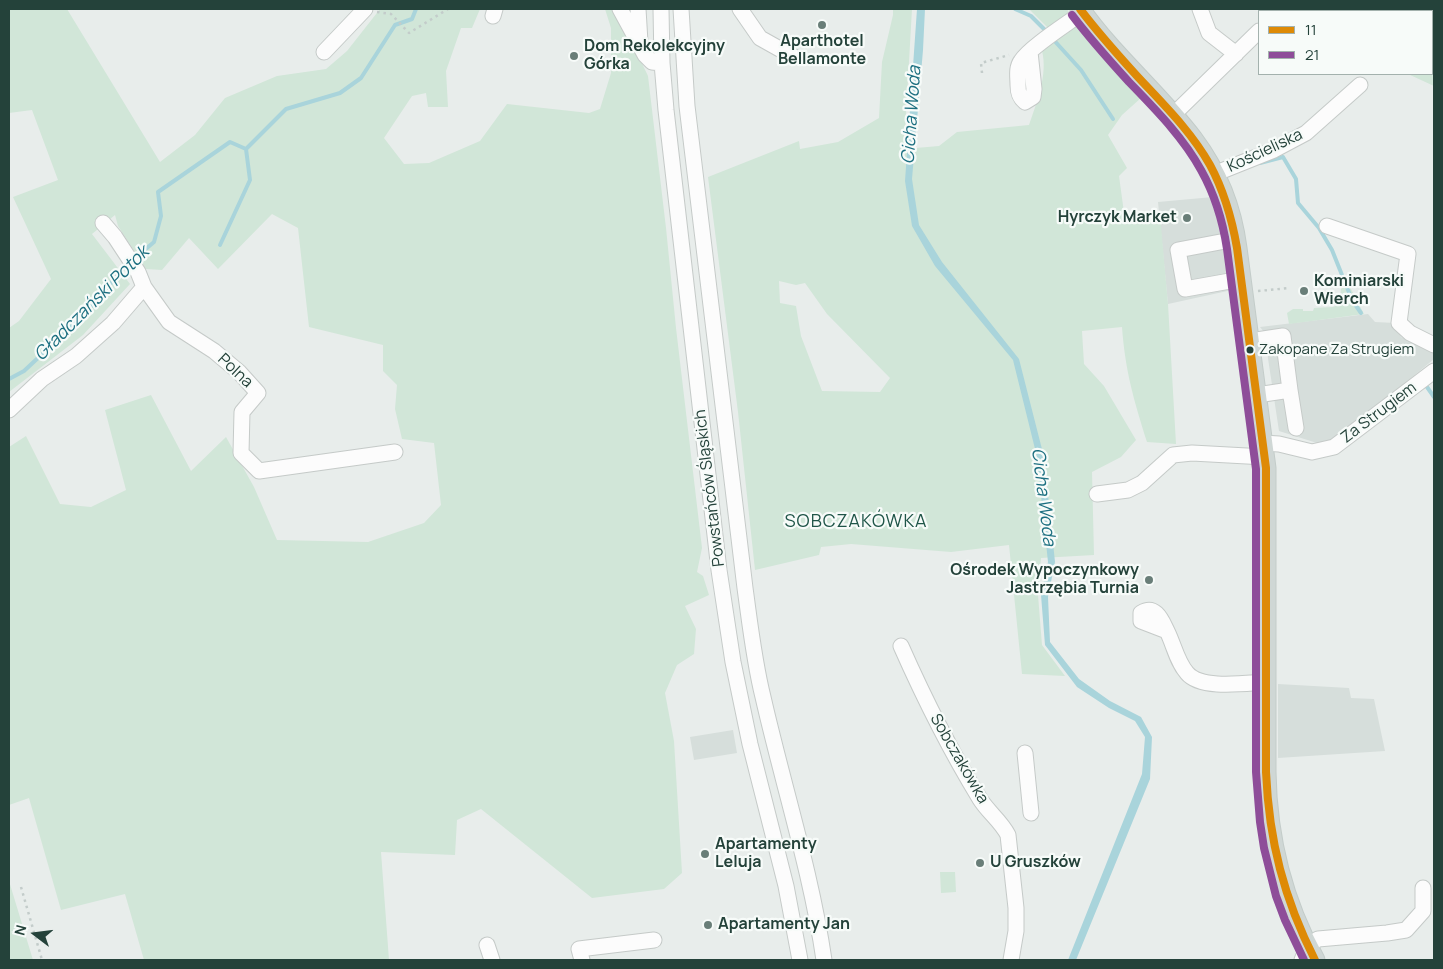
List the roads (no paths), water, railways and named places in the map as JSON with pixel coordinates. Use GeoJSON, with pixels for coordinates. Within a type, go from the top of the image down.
{"type":"FeatureCollection","features":[{"type":"Feature","properties":{"kind":"main road","name":"Kościeliska"},"geometry":{"type":"LineString","coordinates":[[1077,15],[1117,54],[1173,115],[1193,140],[1214,174],[1228,207],[1248,285],[1250,340],[1264,450],[1266,785],[1275,857],[1287,898],[1308,955]]}},
{"type":"Feature","properties":{"kind":"street"},"geometry":{"type":"LineString","coordinates":[[324,52],[365,9]]}},
{"type":"Feature","properties":{"kind":"street"},"geometry":{"type":"LineString","coordinates":[[620,9],[645,55],[652,62],[662,63]]}},
{"type":"Feature","properties":{"kind":"street"},"geometry":{"type":"LineString","coordinates":[[638,9],[641,48]]}},
{"type":"Feature","properties":{"kind":"street","name":"Powstańców Śląskich"},"geometry":{"type":"LineString","coordinates":[[661,9],[662,63],[718,560],[733,662],[750,744],[786,886],[800,960]]}},
{"type":"Feature","properties":{"kind":"street"},"geometry":{"type":"LineString","coordinates":[[681,9],[686,106],[755,656],[764,703],[807,871],[824,960]]}},
{"type":"Feature","properties":{"kind":"street"},"geometry":{"type":"LineString","coordinates":[[740,9],[760,38],[794,56]]}},
{"type":"Feature","properties":{"kind":"street"},"geometry":{"type":"LineString","coordinates":[[1200,9],[1209,33],[1236,54]]}},
{"type":"Feature","properties":{"kind":"street"},"geometry":{"type":"LineString","coordinates":[[1030,52],[1077,15]]}},
{"type":"Feature","properties":{"kind":"street"},"geometry":{"type":"LineString","coordinates":[[1173,115],[1258,32]]}},
{"type":"Feature","properties":{"kind":"street","name":"Kościeliska"},"geometry":{"type":"LineString","coordinates":[[1214,174],[1274,150],[1306,133],[1360,85]]}},
{"type":"Feature","properties":{"kind":"street","name":"Polna"},"geometry":{"type":"LineString","coordinates":[[103,223],[115,237],[169,322],[239,372],[258,393],[242,412],[241,453],[259,471],[394,452]]}},
{"type":"Feature","properties":{"kind":"street"},"geometry":{"type":"LineString","coordinates":[[1327,226],[1408,254],[1400,323],[1410,332],[1434,345]]}},
{"type":"Feature","properties":{"kind":"street"},"geometry":{"type":"LineString","coordinates":[[1236,239],[1178,250],[1185,289],[1248,285]]}},
{"type":"Feature","properties":{"kind":"street"},"geometry":{"type":"LineString","coordinates":[[9,410],[42,379],[76,356],[113,323],[141,280]]}},
{"type":"Feature","properties":{"kind":"street"},"geometry":{"type":"LineString","coordinates":[[1250,340],[1283,336],[1296,428]]}},
{"type":"Feature","properties":{"kind":"street","name":"Za Strugiem"},"geometry":{"type":"LineString","coordinates":[[1097,494],[1128,490],[1142,483],[1172,455],[1264,450],[1279,444],[1312,452],[1334,447],[1426,377]]}},
{"type":"Feature","properties":{"kind":"street"},"geometry":{"type":"LineString","coordinates":[[1257,395],[1290,390]]}},
{"type":"Feature","properties":{"kind":"street"},"geometry":{"type":"LineString","coordinates":[[1167,631],[1180,662],[1194,679],[1201,682],[1222,684],[1266,682]]}},
{"type":"Feature","properties":{"kind":"street","name":"Sobczakówka"},"geometry":{"type":"LineString","coordinates":[[901,646],[935,718],[981,800],[1008,835],[1016,908],[1016,931],[1012,960]]}},
{"type":"Feature","properties":{"kind":"street"},"geometry":{"type":"LineString","coordinates":[[1025,752],[1031,813]]}},
{"type":"Feature","properties":{"kind":"street"},"geometry":{"type":"LineString","coordinates":[[1308,955],[1318,939],[1406,930],[1423,911],[1423,888]]}},
{"type":"Feature","properties":{"kind":"street"},"geometry":{"type":"LineString","coordinates":[[582,960],[579,949],[654,940]]}},
{"type":"Feature","properties":{"kind":"street"},"geometry":{"type":"LineString","coordinates":[[487,945],[492,960]]}},
{"type":"Feature","properties":{"kind":"water","name":"Cicha Woda"},"geometry":{"type":"Polygon","coordinates":[[[917,9],[925,9],[912,179],[919,225],[942,262],[1019,359],[1044,457],[1055,562],[1048,597],[1050,642],[1079,679],[1110,701],[1141,717],[1152,737],[1150,779],[1076,960],[1068,960],[1142,774],[1145,737],[1135,721],[1109,708],[1077,687],[1045,645],[1041,595],[1048,562],[1037,457],[1013,360],[935,266],[912,226],[905,181],[917,9]]]}},
{"type":"Feature","properties":{"kind":"waterway","name":"Gładczański Potok"},"geometry":{"type":"LineString","coordinates":[[134,259],[154,242],[161,216],[158,192],[230,142],[246,149],[286,109],[340,93],[361,78],[395,25],[412,19],[416,9]]}},
{"type":"Feature","properties":{"kind":"waterway"},"geometry":{"type":"LineString","coordinates":[[1015,9],[1031,16],[1047,32]]}},
{"type":"Feature","properties":{"kind":"waterway"},"geometry":{"type":"LineString","coordinates":[[1051,37],[1081,70],[1113,119]]}},
{"type":"Feature","properties":{"kind":"waterway"},"geometry":{"type":"LineString","coordinates":[[220,245],[250,180],[246,149]]}},
{"type":"Feature","properties":{"kind":"waterway"},"geometry":{"type":"LineString","coordinates":[[1260,163],[1283,157],[1296,179],[1298,203],[1319,228],[1332,250],[1352,300],[1361,313]]}},
{"type":"Feature","properties":{"kind":"waterway","name":"Gładczański Potok"},"geometry":{"type":"LineString","coordinates":[[9,379],[24,371],[84,315],[128,263]]}},
{"type":"Feature","properties":{"kind":"waterway"},"geometry":{"type":"LineString","coordinates":[[1427,387],[1434,397]]}},
{"type":"Feature","properties":{"kind":"place","name":"Aparthotel Bellamonte"},"geometry":{"type":"Point","coordinates":[822,25]}},
{"type":"Feature","properties":{"kind":"place","name":"Dom Rekolekcyjny Górka"},"geometry":{"type":"Point","coordinates":[574,56]}},
{"type":"Feature","properties":{"kind":"place","name":"Hyrczyk Market"},"geometry":{"type":"Point","coordinates":[1187,218]}},
{"type":"Feature","properties":{"kind":"place","name":"Kominiarski Wierch"},"geometry":{"type":"Point","coordinates":[1304,291]}},
{"type":"Feature","properties":{"kind":"place","name":"Zakopane Za Strugiem"},"geometry":{"type":"Point","coordinates":[1250,350]}},
{"type":"Feature","properties":{"kind":"place","name":"Ośrodek Wypoczynkowy Jastrzębia Turnia"},"geometry":{"type":"Point","coordinates":[1149,580]}},
{"type":"Feature","properties":{"kind":"place","name":"Apartamenty Leluja"},"geometry":{"type":"Point","coordinates":[705,854]}},
{"type":"Feature","properties":{"kind":"place","name":"U Gruszków"},"geometry":{"type":"Point","coordinates":[980,863]}},
{"type":"Feature","properties":{"kind":"place","name":"Apartamenty Jan"},"geometry":{"type":"Point","coordinates":[708,925]}},
{"type":"Feature","properties":{"kind":"district","name":"SOBCZAKÓWKA"},"geometry":{"type":"Point","coordinates":[856,522]}}]}
